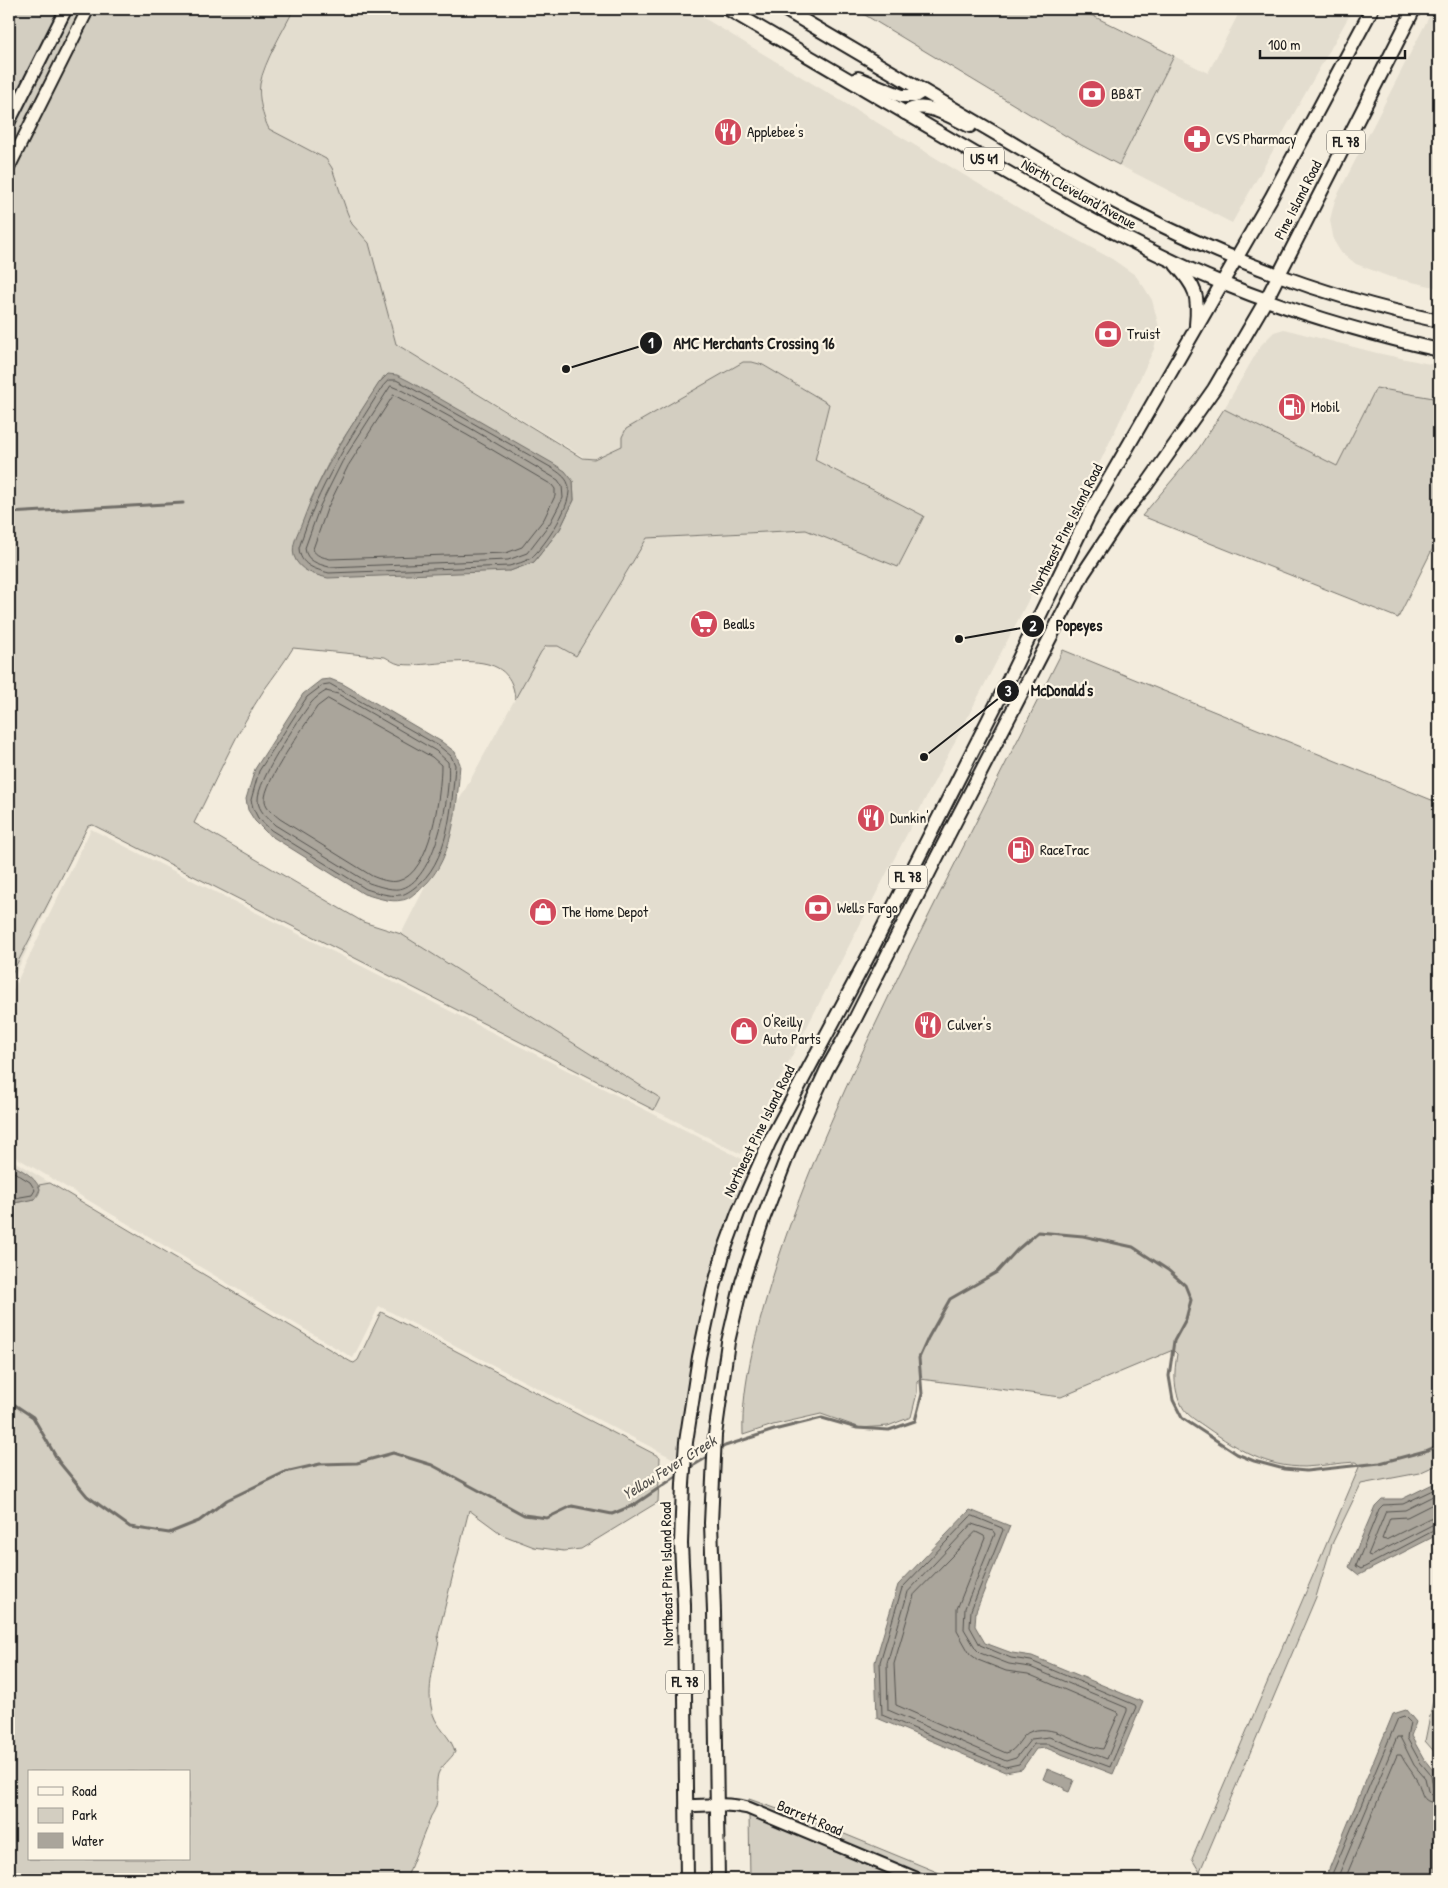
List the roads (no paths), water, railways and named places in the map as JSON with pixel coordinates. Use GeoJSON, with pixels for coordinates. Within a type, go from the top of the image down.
{"type":"FeatureCollection","features":[{"type":"Feature","properties":{"kind":"main road"},"geometry":{"type":"LineString","coordinates":[[9,122],[66,9]]}},
{"type":"Feature","properties":{"kind":"main road"},"geometry":{"type":"LineString","coordinates":[[9,167],[88,9]]}},
{"type":"Feature","properties":{"kind":"main road","name":"North Cleveland Avenue"},"geometry":{"type":"LineString","coordinates":[[728,9],[1094,223],[1223,284],[1266,300],[1343,326],[1439,350]]}},
{"type":"Feature","properties":{"kind":"main road","name":"North Cleveland Avenue"},"geometry":{"type":"LineString","coordinates":[[784,9],[1128,209],[1237,259],[1279,275],[1334,294],[1439,321]]}},
{"type":"Feature","properties":{"kind":"main road","name":"Pine Island Road"},"geometry":{"type":"LineString","coordinates":[[1223,284],[1372,9]]}},
{"type":"Feature","properties":{"kind":"main road","name":"Pine Island Road"},"geometry":{"type":"LineString","coordinates":[[1266,300],[1414,9]]}},
{"type":"Feature","properties":{"kind":"main road"},"geometry":{"type":"LineString","coordinates":[[816,61],[902,96],[915,96],[924,91]]}},
{"type":"Feature","properties":{"kind":"main road"},"geometry":{"type":"LineString","coordinates":[[905,113],[910,109],[920,107],[930,108],[1022,149]]}},
{"type":"Feature","properties":{"kind":"main road"},"geometry":{"type":"LineString","coordinates":[[1172,260],[1191,281],[1196,294],[1198,310],[1194,333]]}},
{"type":"Feature","properties":{"kind":"main road","name":"Northeast Pine Island Road"},"geometry":{"type":"LineString","coordinates":[[687,1879],[684,1605],[681,1537],[683,1484],[686,1443],[694,1384],[713,1291],[732,1228],[748,1187],[769,1143],[847,996],[1006,685],[1089,514],[1223,284]]}},
{"type":"Feature","properties":{"kind":"main road","name":"FL 78"},"geometry":{"type":"LineString","coordinates":[[718,1879],[711,1523],[715,1435],[728,1342],[742,1282],[763,1219],[800,1127],[827,1069],[854,1023],[1083,574],[1122,515],[1145,487],[1214,390],[1266,300]]}},
{"type":"Feature","properties":{"kind":"main road"},"geometry":{"type":"LineString","coordinates":[[800,1127],[817,1080],[847,1023],[851,1010],[851,1002],[847,996]]}},
{"type":"Feature","properties":{"kind":"main road","name":"Barrett Road"},"geometry":{"type":"LineString","coordinates":[[686,1806],[716,1804],[748,1808],[918,1879]]}},
{"type":"Feature","properties":{"kind":"water"},"geometry":{"type":"Polygon","coordinates":[[[388,374],[397,375],[409,381],[554,464],[565,471],[573,481],[574,500],[560,529],[534,562],[510,571],[328,578],[313,574],[296,561],[293,552],[294,543],[309,504],[336,451],[379,383],[388,374]]]}},
{"type":"Feature","properties":{"kind":"water"},"geometry":{"type":"Polygon","coordinates":[[[330,679],[343,684],[442,742],[455,752],[460,764],[455,816],[446,852],[428,882],[405,899],[398,901],[388,900],[364,894],[268,834],[255,821],[248,810],[246,799],[255,769],[303,694],[321,680],[330,679]]]}},
{"type":"Feature","properties":{"kind":"water"},"geometry":{"type":"Polygon","coordinates":[[[9,1163],[27,1173],[37,1184],[40,1189],[35,1199],[9,1204],[9,1163]]]}},
{"type":"Feature","properties":{"kind":"water"},"geometry":{"type":"Polygon","coordinates":[[[1439,1481],[1439,1534],[1359,1575],[1349,1567],[1375,1506],[1382,1499],[1402,1499],[1439,1481]]]}},
{"type":"Feature","properties":{"kind":"water"},"geometry":{"type":"Polygon","coordinates":[[[970,1510],[1010,1526],[976,1611],[975,1626],[985,1643],[1012,1653],[1032,1656],[1143,1702],[1113,1774],[1046,1748],[1036,1749],[1022,1769],[1005,1772],[877,1718],[875,1662],[898,1585],[970,1510]]]}},
{"type":"Feature","properties":{"kind":"water"},"geometry":{"type":"Polygon","coordinates":[[[1406,1710],[1416,1722],[1411,1736],[1424,1759],[1436,1774],[1437,1788],[1439,1790],[1439,1879],[1325,1879],[1393,1714],[1406,1710]]]}},
{"type":"Feature","properties":{"kind":"water"},"geometry":{"type":"Polygon","coordinates":[[[1047,1769],[1074,1780],[1069,1792],[1043,1779],[1047,1769]]]}},
{"type":"Feature","properties":{"kind":"waterway"},"geometry":{"type":"LineString","coordinates":[[9,513],[183,503]]}},
{"type":"Feature","properties":{"kind":"waterway","name":"Yellow Fever Creek"},"geometry":{"type":"LineString","coordinates":[[718,1450],[774,1430],[822,1418],[857,1428],[889,1430],[915,1421],[922,1394],[919,1358],[950,1299],[997,1272],[1017,1250],[1038,1232],[1083,1236],[1133,1247],[1168,1270],[1185,1285],[1191,1300],[1186,1319],[1174,1341],[1169,1376],[1173,1400],[1182,1418],[1237,1454],[1284,1469],[1306,1471],[1380,1463],[1425,1451],[1439,1445]]}},
{"type":"Feature","properties":{"kind":"waterway","name":"Yellow Fever Creek"},"geometry":{"type":"LineString","coordinates":[[9,1401],[33,1417],[59,1462],[87,1496],[130,1527],[169,1533],[199,1521],[227,1500],[285,1472],[320,1464],[357,1463],[393,1453],[432,1465],[524,1515],[547,1518],[572,1506],[612,1514],[634,1505],[681,1473]]}},
{"type":"Feature","properties":{"kind":"waterway","name":"Yellow Fever Creek"},"geometry":{"type":"LineString","coordinates":[[689,1468],[711,1455]]}},
{"type":"Feature","properties":{"kind":"place","name":"BB&T"},"geometry":{"type":"Point","coordinates":[1092,94]}},
{"type":"Feature","properties":{"kind":"place","name":"Applebee's"},"geometry":{"type":"Point","coordinates":[728,132]}},
{"type":"Feature","properties":{"kind":"place","name":"CVS Pharmacy"},"geometry":{"type":"Point","coordinates":[1197,139]}},
{"type":"Feature","properties":{"kind":"place","name":"Truist"},"geometry":{"type":"Point","coordinates":[1108,334]}},
{"type":"Feature","properties":{"kind":"place","name":"AMC Merchants Crossing 16"},"geometry":{"type":"Point","coordinates":[566,369]}},
{"type":"Feature","properties":{"kind":"place","name":"Mobil"},"geometry":{"type":"Point","coordinates":[1292,407]}},
{"type":"Feature","properties":{"kind":"place","name":"Bealls"},"geometry":{"type":"Point","coordinates":[704,624]}},
{"type":"Feature","properties":{"kind":"place","name":"Popeyes"},"geometry":{"type":"Point","coordinates":[959,639]}},
{"type":"Feature","properties":{"kind":"place","name":"McDonald's"},"geometry":{"type":"Point","coordinates":[924,757]}},
{"type":"Feature","properties":{"kind":"place","name":"Dunkin'"},"geometry":{"type":"Point","coordinates":[871,818]}},
{"type":"Feature","properties":{"kind":"place","name":"RaceTrac"},"geometry":{"type":"Point","coordinates":[1021,850]}},
{"type":"Feature","properties":{"kind":"place","name":"Wells Fargo"},"geometry":{"type":"Point","coordinates":[818,908]}},
{"type":"Feature","properties":{"kind":"place","name":"The Home Depot"},"geometry":{"type":"Point","coordinates":[543,912]}},
{"type":"Feature","properties":{"kind":"place","name":"Culver's"},"geometry":{"type":"Point","coordinates":[928,1025]}},
{"type":"Feature","properties":{"kind":"place","name":"O'Reilly Auto Parts"},"geometry":{"type":"Point","coordinates":[744,1031]}}]}
